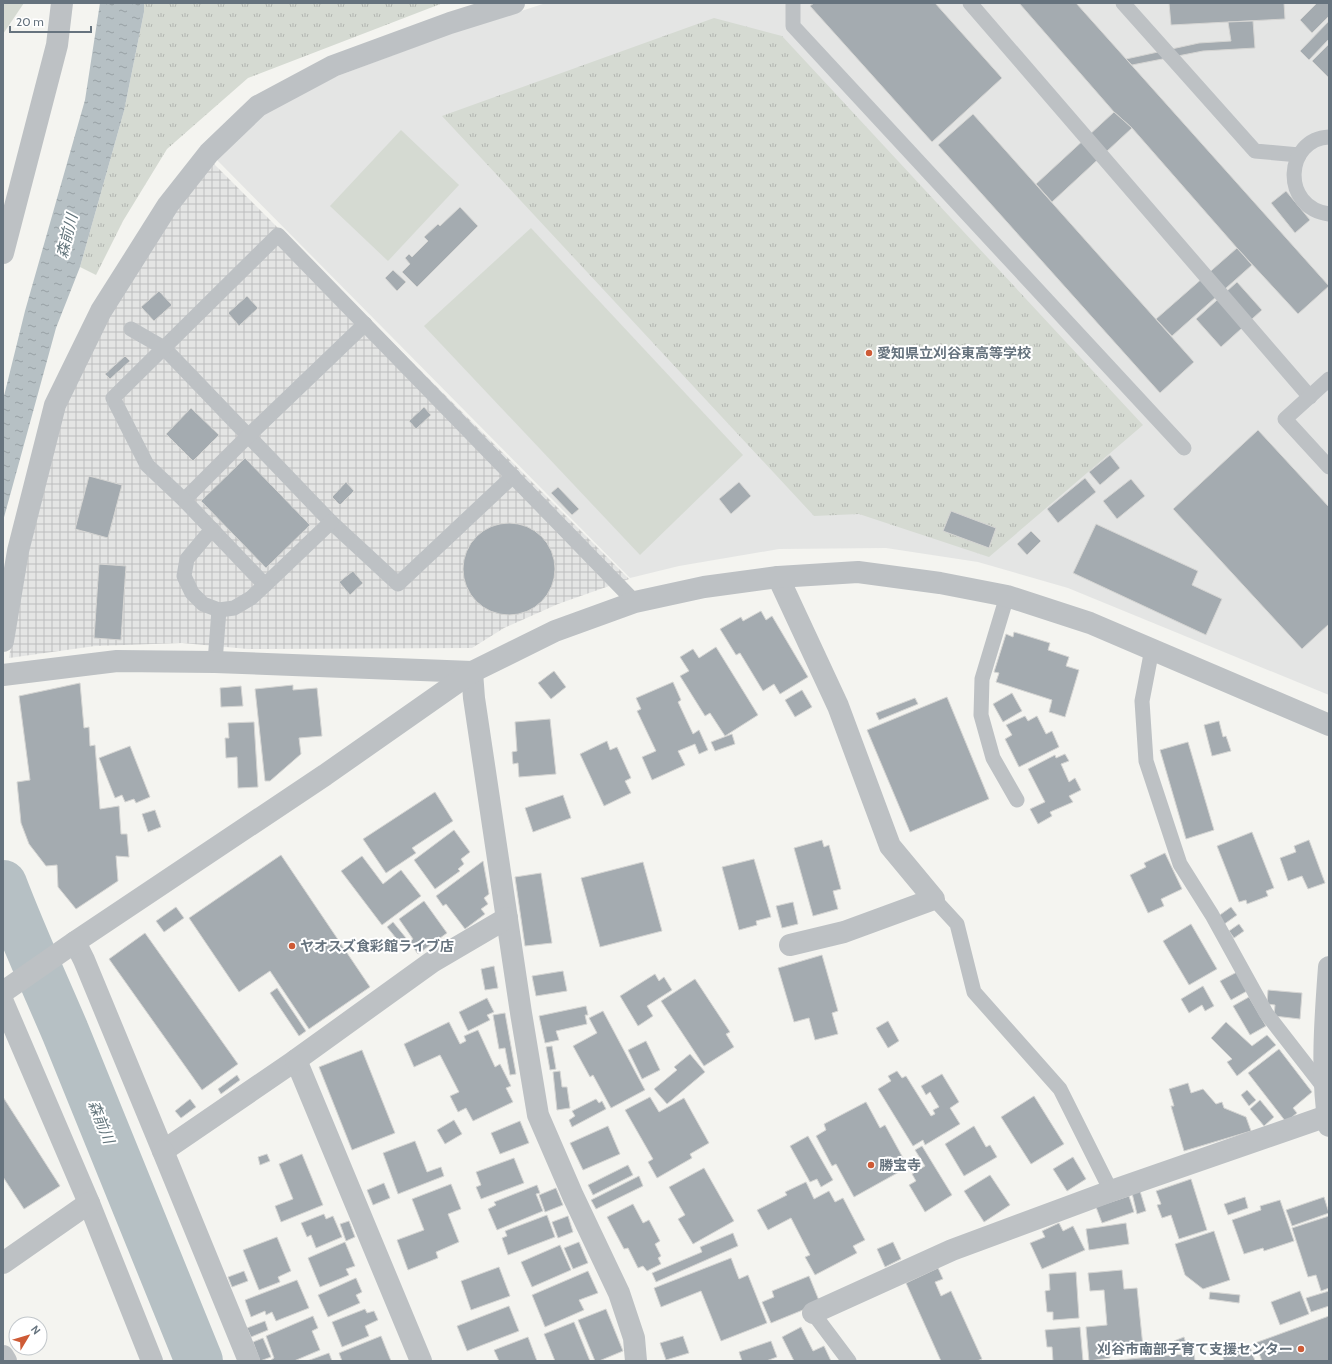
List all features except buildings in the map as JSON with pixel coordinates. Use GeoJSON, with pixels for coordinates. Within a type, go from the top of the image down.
{"type":"FeatureCollection","features":[{"type":"Feature","properties":{"kind":"street"},"geometry":{"type":"LineString","coordinates":[[3,253],[58,45],[62,3]]}},
{"type":"Feature","properties":{"kind":"street"},"geometry":{"type":"LineString","coordinates":[[3,641],[18,551],[55,405],[101,311],[168,205],[209,153],[258,106],[333,66],[450,23],[514,3]]}},
{"type":"Feature","properties":{"kind":"street"},"geometry":{"type":"LineString","coordinates":[[3,992],[75,942],[325,775],[472,672],[555,631],[635,602],[704,587],[778,577],[858,572],[940,583],[1007,596],[1090,623],[1329,725]]}},
{"type":"Feature","properties":{"kind":"street"},"geometry":{"type":"LineString","coordinates":[[778,577],[838,706],[890,846],[934,899],[844,932],[790,945]]}},
{"type":"Feature","properties":{"kind":"street"},"geometry":{"type":"LineString","coordinates":[[3,675],[117,661],[215,662],[472,672]]}},
{"type":"Feature","properties":{"kind":"street"},"geometry":{"type":"LineString","coordinates":[[472,672],[474,698],[521,1013],[538,1115],[573,1196],[619,1293],[634,1338],[636,1361]]}},
{"type":"Feature","properties":{"kind":"street"},"geometry":{"type":"LineString","coordinates":[[163,1151],[296,1060],[432,962],[507,918]]}},
{"type":"Feature","properties":{"kind":"street"},"geometry":{"type":"LineString","coordinates":[[75,942],[84,960],[249,1361]]}},
{"type":"Feature","properties":{"kind":"street"},"geometry":{"type":"LineString","coordinates":[[813,1313],[952,1250],[1111,1191],[1328,1121],[1325,1089],[1324,1031],[1329,967]]}},
{"type":"Feature","properties":{"kind":"street"},"geometry":{"type":"LineString","coordinates":[[3,1002],[89,1203],[152,1361]]}},
{"type":"Feature","properties":{"kind":"street"},"geometry":{"type":"LineString","coordinates":[[296,1060],[421,1361]]}},
{"type":"Feature","properties":{"kind":"street"},"geometry":{"type":"LineString","coordinates":[[3,1262],[89,1203]]}},
{"type":"Feature","properties":{"kind":"street"},"geometry":{"type":"LineString","coordinates":[[3,1356],[6,1361]]}},
{"type":"Feature","properties":{"kind":"lane"},"geometry":{"type":"LineString","coordinates":[[793,3],[793,26],[1184,448]]}},
{"type":"Feature","properties":{"kind":"lane"},"geometry":{"type":"LineString","coordinates":[[970,3],[1310,397]]}},
{"type":"Feature","properties":{"kind":"lane"},"geometry":{"type":"LineString","coordinates":[[1123,3],[1255,151],[1299,155]]}},
{"type":"Feature","properties":{"kind":"lane"},"geometry":{"type":"LineString","coordinates":[[1329,137],[1316,140],[1306,146],[1299,155],[1295,165],[1294,176],[1295,187],[1300,197],[1317,211],[1329,214]]}},
{"type":"Feature","properties":{"kind":"lane"},"geometry":{"type":"LineString","coordinates":[[265,585],[184,500],[147,465],[113,398],[278,234],[635,602]]}},
{"type":"Feature","properties":{"kind":"lane"},"geometry":{"type":"LineString","coordinates":[[184,500],[248,436],[365,324]]}},
{"type":"Feature","properties":{"kind":"lane"},"geometry":{"type":"LineString","coordinates":[[132,329],[164,348],[331,522],[398,584],[513,476]]}},
{"type":"Feature","properties":{"kind":"lane"},"geometry":{"type":"LineString","coordinates":[[1329,380],[1285,419],[1329,466]]}},
{"type":"Feature","properties":{"kind":"lane"},"geometry":{"type":"LineString","coordinates":[[212,529],[187,559],[184,576],[192,593],[204,604],[219,610],[234,608],[251,598],[331,522]]}},
{"type":"Feature","properties":{"kind":"lane"},"geometry":{"type":"LineString","coordinates":[[1007,596],[982,679],[981,715],[993,758],[1017,800]]}},
{"type":"Feature","properties":{"kind":"lane"},"geometry":{"type":"LineString","coordinates":[[215,662],[219,610]]}},
{"type":"Feature","properties":{"kind":"lane"},"geometry":{"type":"LineString","coordinates":[[1152,649],[1142,701],[1146,761],[1180,864],[1212,915],[1266,1014],[1325,1089]]}},
{"type":"Feature","properties":{"kind":"lane"},"geometry":{"type":"LineString","coordinates":[[934,899],[957,924],[974,992],[1060,1089],[1111,1191]]}},
{"type":"Feature","properties":{"kind":"lane"},"geometry":{"type":"LineString","coordinates":[[813,1313],[849,1361]]}},
{"type":"Feature","properties":{"kind":"shaded area","name":"愛知県立刈谷東高等学校"},"geometry":{"type":"Polygon","coordinates":[[[546,3],[1329,3],[1329,695],[1068,588],[978,562],[886,548],[779,549],[679,566],[630,578],[216,159],[264,114],[335,77],[452,33],[546,3]]]}},
{"type":"Feature","properties":{"kind":"shaded area"},"geometry":{"type":"Polygon","coordinates":[[[213,163],[629,579],[558,604],[504,628],[472,648],[248,649],[182,643],[95,646],[9,658],[25,551],[64,408],[108,315],[174,209],[213,163]]]}},
{"type":"Feature","properties":{"kind":"green space"},"geometry":{"type":"Polygon","coordinates":[[[3,3],[24,3],[3,34],[3,3]]]}},
{"type":"Feature","properties":{"kind":"green space"},"geometry":{"type":"Polygon","coordinates":[[[144,3],[443,3],[248,78],[167,149],[123,221],[96,275],[80,267],[124,111],[144,12],[144,3]]]}},
{"type":"Feature","properties":{"kind":"green space"},"geometry":{"type":"Polygon","coordinates":[[[714,18],[782,36],[1143,425],[989,557],[859,514],[814,516],[442,116],[714,18]]]}},
{"type":"Feature","properties":{"kind":"green space"},"geometry":{"type":"Polygon","coordinates":[[[401,130],[459,185],[388,261],[330,206],[401,130]]]}},
{"type":"Feature","properties":{"kind":"green space"},"geometry":{"type":"Polygon","coordinates":[[[531,228],[743,455],[640,555],[424,326],[531,228]]]}},
{"type":"Feature","properties":{"kind":"water"},"geometry":{"type":"Polygon","coordinates":[[[100,3],[144,3],[144,12],[124,111],[80,267],[56,328],[3,521],[3,400],[25,311],[85,100],[100,3]]]}},
{"type":"Feature","properties":{"kind":"waterway","name":"森前川"},"geometry":{"type":"LineString","coordinates":[[3,884],[25,940],[65,1031],[199,1361]]}},
{"type":"Feature","properties":{"kind":"place","name":"愛知県立刈谷東高等学校"},"geometry":{"type":"Point","coordinates":[869,353]}},
{"type":"Feature","properties":{"kind":"place","name":"ヤオスズ食彩館ライブ店"},"geometry":{"type":"Point","coordinates":[292,946]}},
{"type":"Feature","properties":{"kind":"place","name":"勝宝寺"},"geometry":{"type":"Point","coordinates":[871,1165]}},
{"type":"Feature","properties":{"kind":"place","name":"刈谷市南部子育て支援センター"},"geometry":{"type":"Point","coordinates":[1301,1349]}}]}
